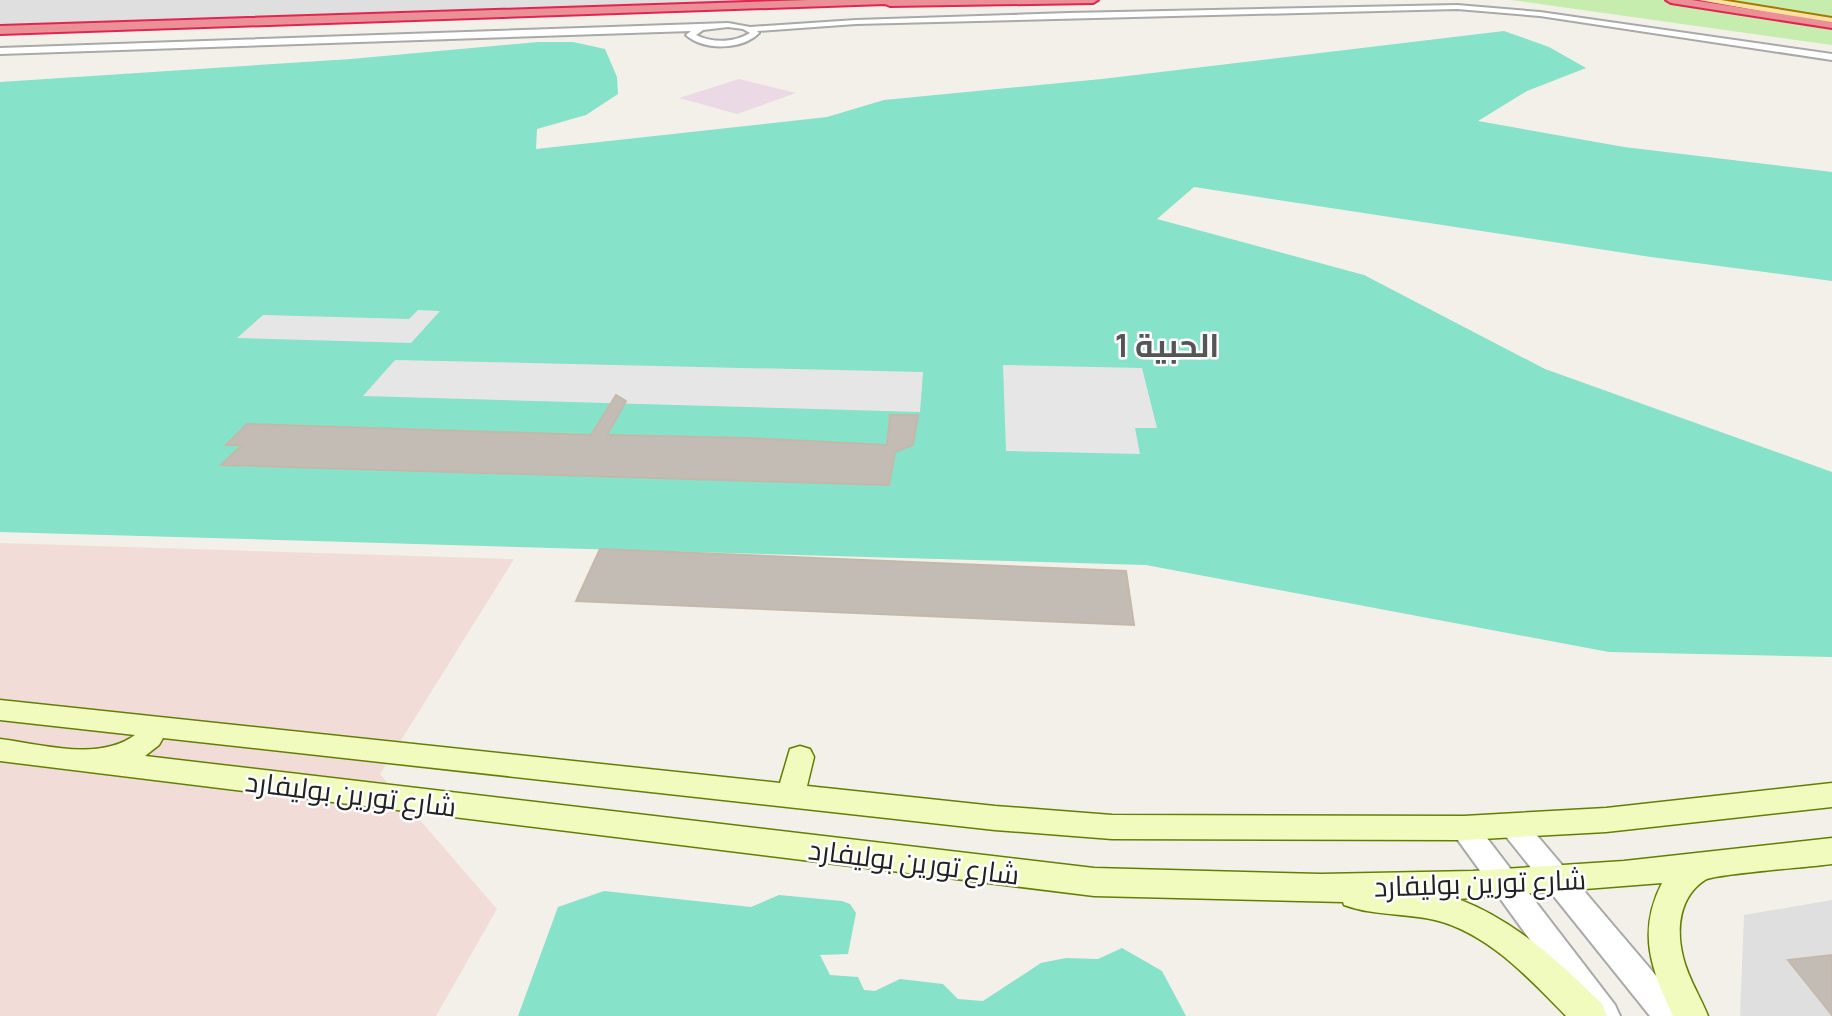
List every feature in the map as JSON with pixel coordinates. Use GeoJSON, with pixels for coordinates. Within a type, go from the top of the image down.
{"type":"FeatureCollection","features":[{"type":"Feature","properties":{"kind":"highway"},"geometry":{"type":"LineString","coordinates":[[0,20],[638,0]]}},
{"type":"Feature","properties":{"kind":"highway"},"geometry":{"type":"LineString","coordinates":[[0,30],[908,0]]}},
{"type":"Feature","properties":{"kind":"highway"},"geometry":{"type":"LineString","coordinates":[[832,3],[1093,0]]}},
{"type":"Feature","properties":{"kind":"highway"},"geometry":{"type":"LineString","coordinates":[[1671,0],[1832,19]]}},
{"type":"Feature","properties":{"kind":"highway"},"geometry":{"type":"LineString","coordinates":[[1721,0],[1832,19]]}},
{"type":"Feature","properties":{"kind":"highway"},"geometry":{"type":"LineString","coordinates":[[1752,0],[1832,19]]}},
{"type":"Feature","properties":{"kind":"main road"},"geometry":{"type":"LineString","coordinates":[[1704,0],[1832,19]]}},
{"type":"Feature","properties":{"kind":"main road","name":"شارع تورين بوليفارد"},"geometry":{"type":"LineString","coordinates":[[0,710],[995,818],[1112,827],[1513,826],[1606,820],[1832,795]]}},
{"type":"Feature","properties":{"kind":"main road"},"geometry":{"type":"LineString","coordinates":[[94,761],[137,748],[150,738],[151,728]]}},
{"type":"Feature","properties":{"kind":"main road","name":"شارع تورين بوليفارد"},"geometry":{"type":"LineString","coordinates":[[0,750],[1029,876],[1173,886],[1337,887],[1505,883],[1832,851]]}},
{"type":"Feature","properties":{"kind":"main road"},"geometry":{"type":"LineString","coordinates":[[791,794],[800,757]]}},
{"type":"Feature","properties":{"kind":"main road"},"geometry":{"type":"LineString","coordinates":[[1691,1016],[1671,974],[1663,942],[1665,913],[1673,893],[1699,866]]}},
{"type":"Feature","properties":{"kind":"main road"},"geometry":{"type":"LineString","coordinates":[[1337,887],[1367,899],[1437,907],[1472,921],[1529,958],[1590,1016]]}},
{"type":"Feature","properties":{"kind":"street"},"geometry":{"type":"LineString","coordinates":[[0,52],[728,25],[752,32],[872,23],[1459,9],[1547,17],[1832,58]]}},
{"type":"Feature","properties":{"kind":"street"},"geometry":{"type":"LineString","coordinates":[[690,35],[701,28]]}},
{"type":"Feature","properties":{"kind":"street"},"geometry":{"type":"LineString","coordinates":[[0,52],[607,32],[660,32],[690,35],[701,41],[718,43],[738,41],[752,32]]}},
{"type":"Feature","properties":{"kind":"street"},"geometry":{"type":"LineString","coordinates":[[1513,826],[1670,1016]]}},
{"type":"Feature","properties":{"kind":"street"},"geometry":{"type":"LineString","coordinates":[[1464,828],[1604,1016]]}},
{"type":"Feature","properties":{"kind":"shaded area"},"geometry":{"type":"Polygon","coordinates":[[[0,0],[785,0],[0,25],[0,0]]]}},
{"type":"Feature","properties":{"kind":"shaded area"},"geometry":{"type":"Polygon","coordinates":[[[739,79],[796,93],[737,114],[679,98],[739,79]]]}},
{"type":"Feature","properties":{"kind":"shaded area"},"geometry":{"type":"Polygon","coordinates":[[[418,310],[440,311],[411,343],[237,338],[263,315],[409,319],[418,310]]]}},
{"type":"Feature","properties":{"kind":"shaded area"},"geometry":{"type":"Polygon","coordinates":[[[395,360],[923,372],[920,412],[363,396],[395,360]]]}},
{"type":"Feature","properties":{"kind":"shaded area"},"geometry":{"type":"Polygon","coordinates":[[[1003,365],[1142,368],[1157,428],[1135,428],[1140,454],[1006,451],[1003,365]]]}},
{"type":"Feature","properties":{"kind":"shaded area"},"geometry":{"type":"Polygon","coordinates":[[[0,543],[514,559],[380,774],[497,909],[436,1016],[0,1016],[0,543]]]}},
{"type":"Feature","properties":{"kind":"shaded area"},"geometry":{"type":"Polygon","coordinates":[[[1832,900],[1832,1016],[1740,1016],[1744,915],[1832,900]]]}},
{"type":"Feature","properties":{"kind":"green space"},"geometry":{"type":"Polygon","coordinates":[[[1511,0],[1832,0],[1832,45],[1511,0]]]}},
{"type":"Feature","properties":{"kind":"green space"},"geometry":{"type":"Polygon","coordinates":[[[1504,31],[1549,47],[1586,68],[1527,91],[1478,121],[1624,147],[1832,172],[1832,281],[1651,257],[1194,187],[1157,219],[1364,275],[1545,369],[1832,472],[1832,657],[1609,652],[1146,565],[0,532],[0,82],[351,59],[538,42],[573,42],[605,49],[617,77],[618,94],[586,115],[537,129],[536,149],[827,117],[884,100],[1102,79],[1504,31]]]}},
{"type":"Feature","properties":{"kind":"green space"},"geometry":{"type":"Polygon","coordinates":[[[604,891],[751,907],[779,895],[850,904],[856,913],[848,954],[820,955],[830,975],[858,977],[864,990],[875,991],[900,979],[943,984],[958,999],[983,1001],[1041,963],[1066,958],[1098,959],[1122,948],[1162,971],[1186,1016],[518,1016],[558,907],[604,891]]]}},
{"type":"Feature","properties":{"kind":"building"},"geometry":{"type":"Polygon","coordinates":[[[616,395],[626,401],[607,435],[887,445],[890,415],[918,415],[913,445],[895,452],[889,485],[221,465],[242,445],[226,445],[247,424],[591,435],[616,395]]]}},
{"type":"Feature","properties":{"kind":"building"},"geometry":{"type":"Polygon","coordinates":[[[600,549],[1126,571],[1134,625],[576,601],[600,549]]]}},
{"type":"Feature","properties":{"kind":"building"},"geometry":{"type":"Polygon","coordinates":[[[1832,955],[1832,1015],[1788,960],[1832,955]]]}},
{"type":"Feature","properties":{"kind":"district","name":"الحبية 1"},"geometry":{"type":"Point","coordinates":[1167,345]}}]}
